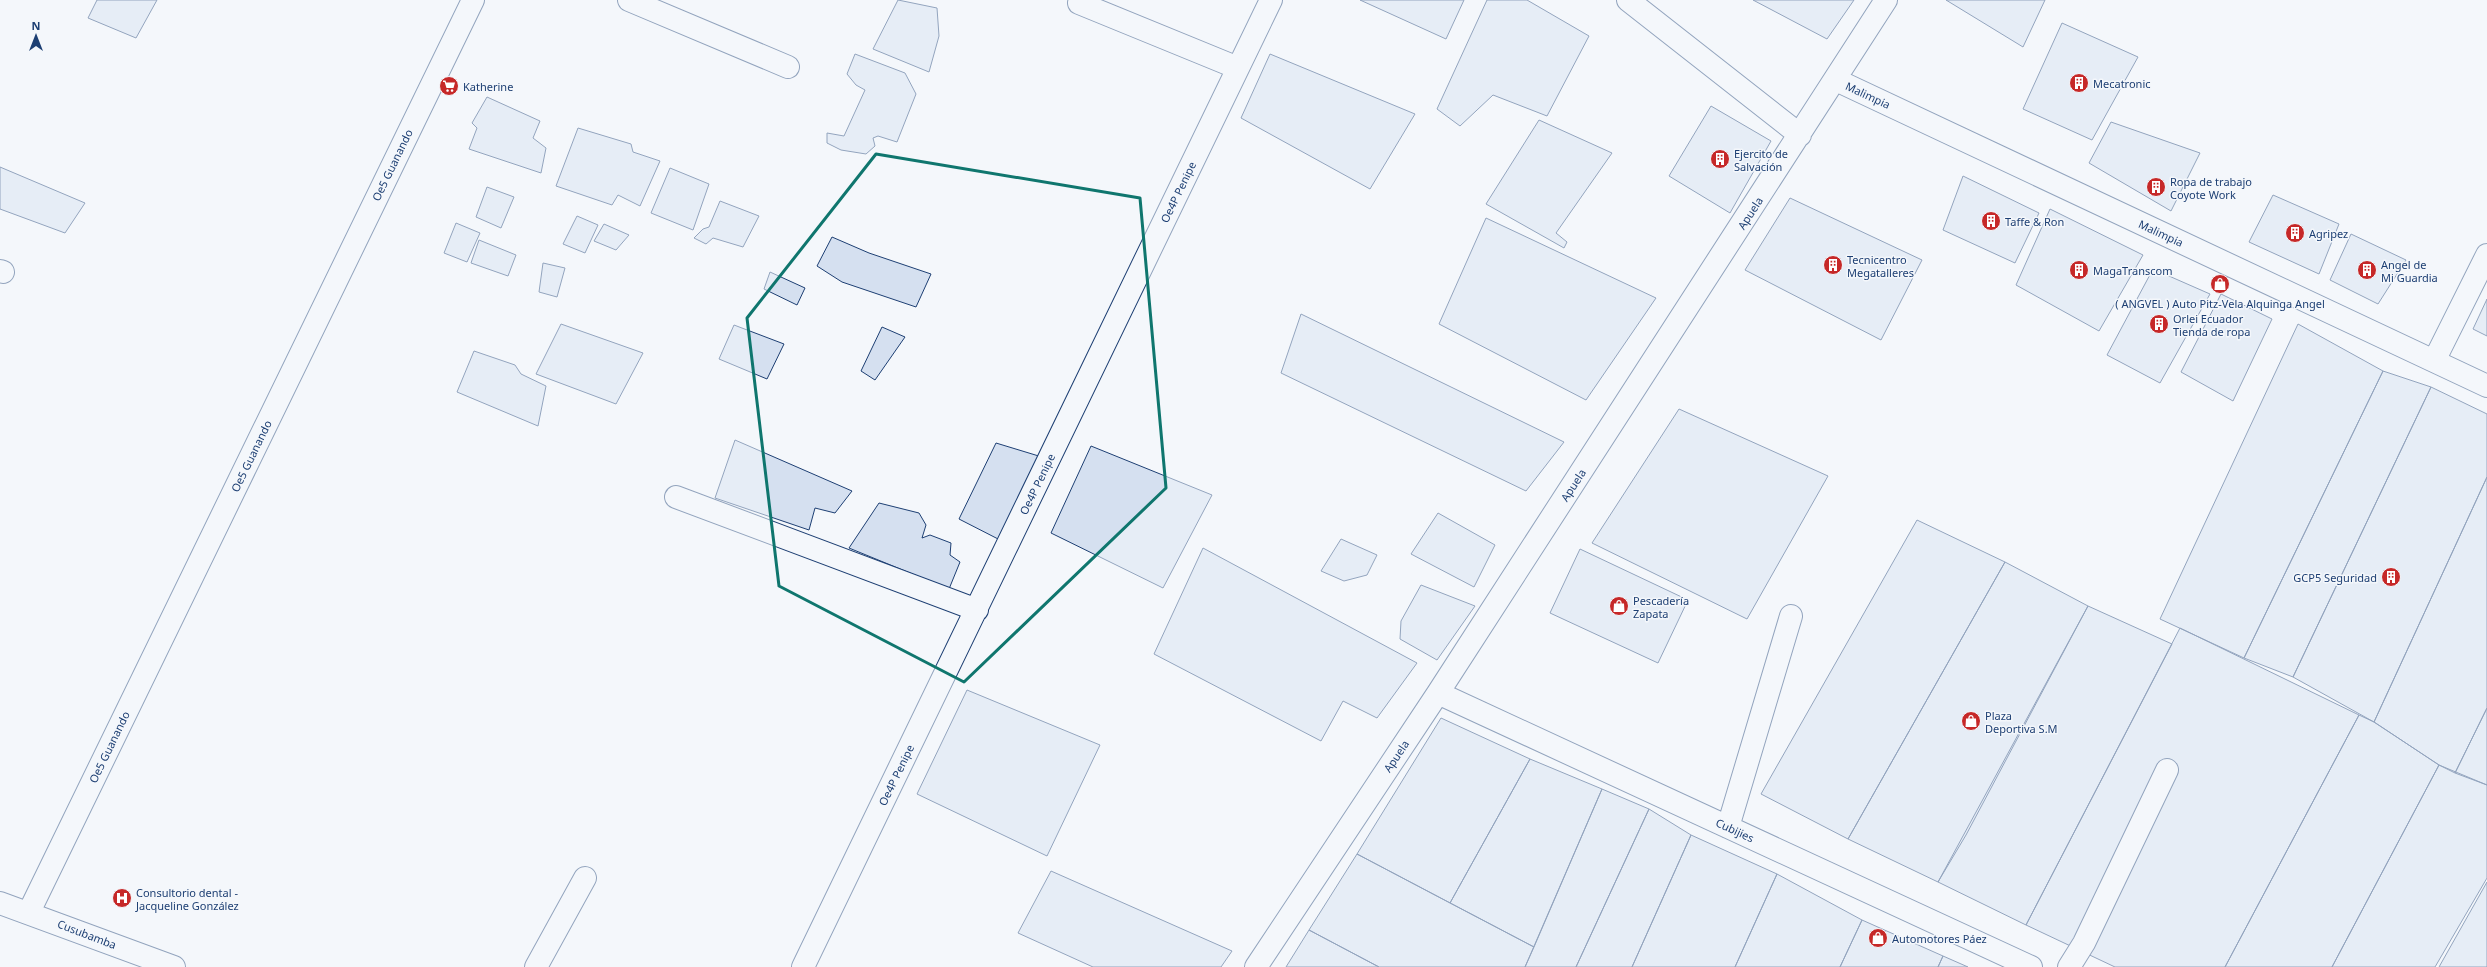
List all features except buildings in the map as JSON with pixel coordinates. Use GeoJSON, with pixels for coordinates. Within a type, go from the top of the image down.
{"type":"FeatureCollection","features":[{"type":"Feature","properties":{"kind":"street","name":"Oe5 Guanando"},"geometry":{"type":"LineString","coordinates":[[29,912],[473,0]]}},
{"type":"Feature","properties":{"kind":"street"},"geometry":{"type":"LineString","coordinates":[[629,0],[788,67]]}},
{"type":"Feature","properties":{"kind":"street","name":"Oe4P Penipe"},"geometry":{"type":"LineString","coordinates":[[803,967],[1271,0]]}},
{"type":"Feature","properties":{"kind":"street"},"geometry":{"type":"LineString","coordinates":[[1628,0],[1800,135]]}},
{"type":"Feature","properties":{"kind":"street","name":"Apuela"},"geometry":{"type":"LineString","coordinates":[[1256,967],[1438,693],[1836,80],[1886,0]]}},
{"type":"Feature","properties":{"kind":"street"},"geometry":{"type":"LineString","coordinates":[[1079,3],[1238,68]]}},
{"type":"Feature","properties":{"kind":"street","name":"Malimpia"},"geometry":{"type":"LineString","coordinates":[[1836,80],[2487,386]]}},
{"type":"Feature","properties":{"kind":"street"},"geometry":{"type":"LineString","coordinates":[[2434,361],[2487,255]]}},
{"type":"Feature","properties":{"kind":"street"},"geometry":{"type":"LineString","coordinates":[[676,497],[977,610]]}},
{"type":"Feature","properties":{"kind":"street"},"geometry":{"type":"LineString","coordinates":[[1728,827],[1791,616]]}},
{"type":"Feature","properties":{"kind":"street","name":"Cubijies"},"geometry":{"type":"LineString","coordinates":[[1438,693],[2031,967]]}},
{"type":"Feature","properties":{"kind":"street"},"geometry":{"type":"LineString","coordinates":[[2069,967],[2084,943],[2167,770]]}},
{"type":"Feature","properties":{"kind":"street"},"geometry":{"type":"LineString","coordinates":[[536,967],[585,878]]}},
{"type":"Feature","properties":{"kind":"street","name":"Cusubamba"},"geometry":{"type":"LineString","coordinates":[[0,903],[29,912],[165,966]]}},
{"type":"Feature","properties":{"kind":"highlighted area"},"geometry":{"type":"Polygon","coordinates":[[[876,154],[1140,198],[1166,488],[964,682],[779,586],[747,318],[876,154]]]}},
{"type":"Feature","properties":{"kind":"place","name":"Mecatronic"},"geometry":{"type":"Point","coordinates":[2079,83]}},
{"type":"Feature","properties":{"kind":"place","name":"Katherine"},"geometry":{"type":"Point","coordinates":[449,86]}},
{"type":"Feature","properties":{"kind":"place","name":"Ejercito de Salvación"},"geometry":{"type":"Point","coordinates":[1720,159]}},
{"type":"Feature","properties":{"kind":"place","name":"Ropa de trabajo Coyote Work"},"geometry":{"type":"Point","coordinates":[2156,187]}},
{"type":"Feature","properties":{"kind":"place","name":"Taffe & Ron"},"geometry":{"type":"Point","coordinates":[1991,221]}},
{"type":"Feature","properties":{"kind":"place","name":"Agripez"},"geometry":{"type":"Point","coordinates":[2295,233]}},
{"type":"Feature","properties":{"kind":"place","name":"Tecnicentro Megatalleres"},"geometry":{"type":"Point","coordinates":[1833,265]}},
{"type":"Feature","properties":{"kind":"place","name":"MagaTranscom"},"geometry":{"type":"Point","coordinates":[2079,270]}},
{"type":"Feature","properties":{"kind":"place","name":"Angel de Mi Guardia"},"geometry":{"type":"Point","coordinates":[2367,270]}},
{"type":"Feature","properties":{"kind":"place","name":"( ANGVEL ) Auto Pitz-Vela Alquinga Angel"},"geometry":{"type":"Point","coordinates":[2220,284]}},
{"type":"Feature","properties":{"kind":"place","name":"Orlei Ecuador Tienda de ropa"},"geometry":{"type":"Point","coordinates":[2159,324]}},
{"type":"Feature","properties":{"kind":"place","name":"GCP5 Seguridad"},"geometry":{"type":"Point","coordinates":[2391,577]}},
{"type":"Feature","properties":{"kind":"place","name":"Pescadería Zapata"},"geometry":{"type":"Point","coordinates":[1619,606]}},
{"type":"Feature","properties":{"kind":"place","name":"Plaza Deportiva S.M"},"geometry":{"type":"Point","coordinates":[1971,721]}},
{"type":"Feature","properties":{"kind":"place","name":"Consultorio dental - Jacqueline González"},"geometry":{"type":"Point","coordinates":[122,898]}},
{"type":"Feature","properties":{"kind":"place","name":"Automotores Páez"},"geometry":{"type":"Point","coordinates":[1878,938]}}]}
